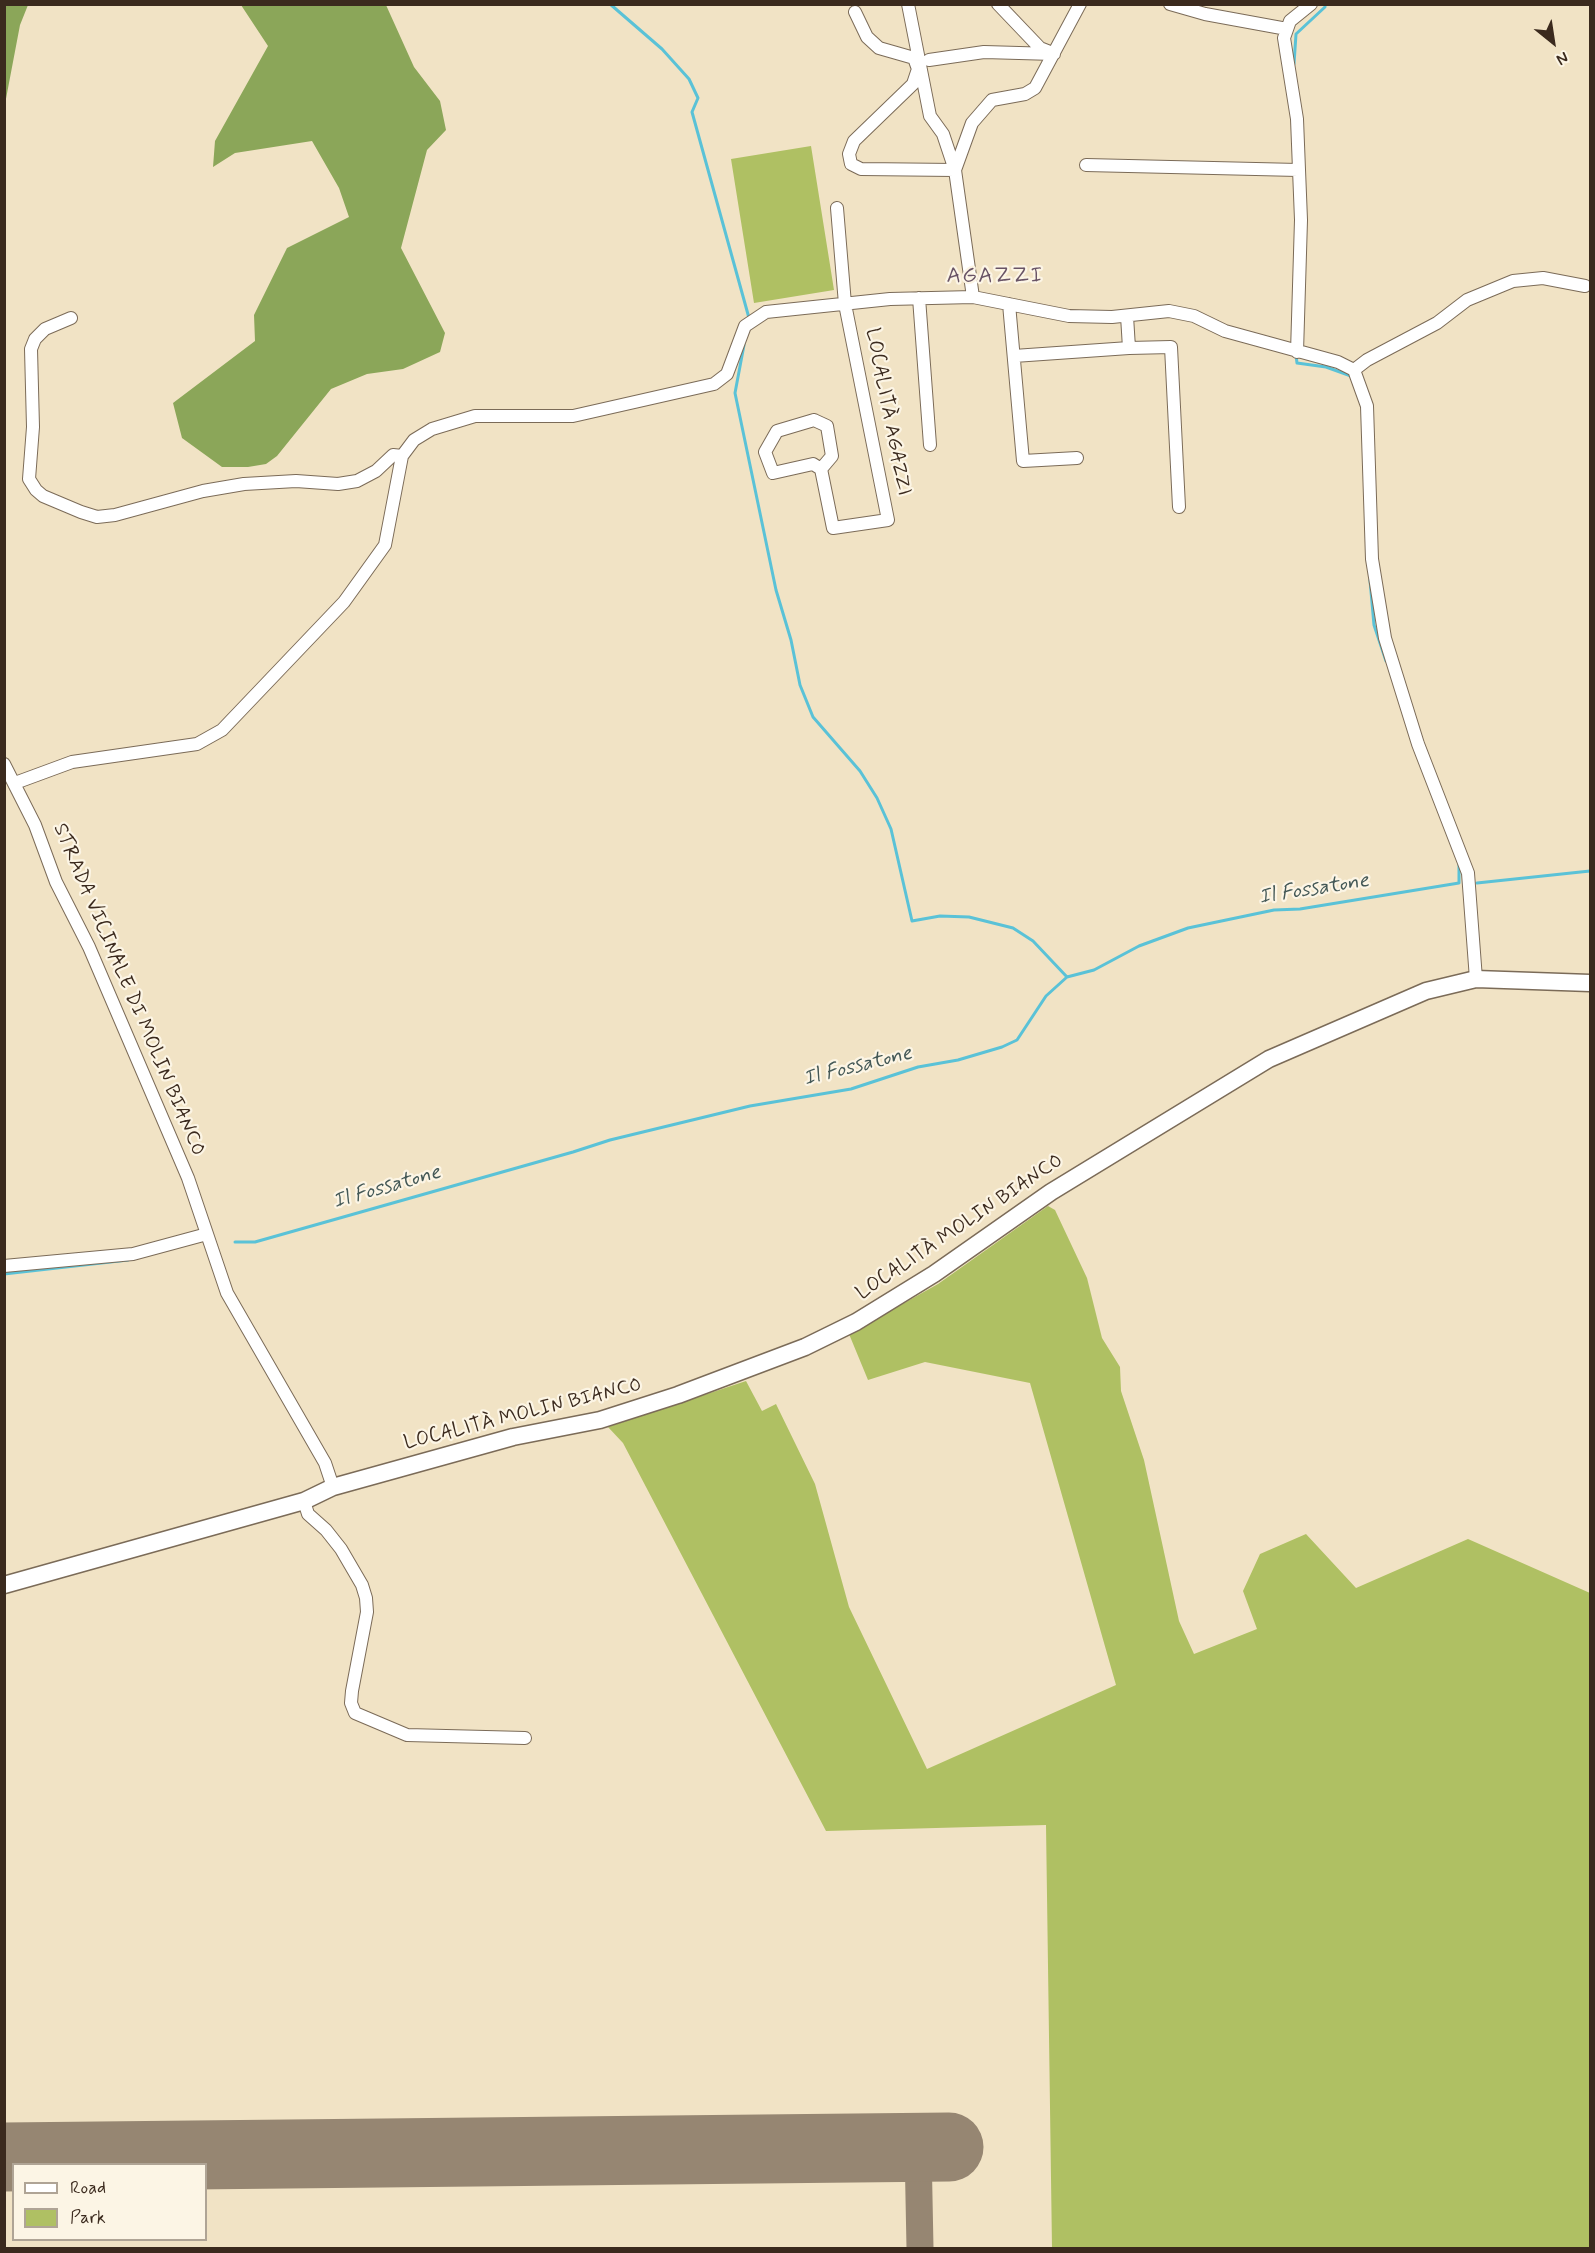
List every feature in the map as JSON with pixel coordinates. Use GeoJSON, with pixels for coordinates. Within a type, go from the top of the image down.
{"type":"FeatureCollection","features":[{"type":"Feature","properties":{"kind":"street"},"geometry":{"type":"LineString","coordinates":[[908,4],[925,58],[930,116],[943,134],[955,170],[973,297]]}},
{"type":"Feature","properties":{"kind":"street"},"geometry":{"type":"LineString","coordinates":[[998,4],[1040,48],[1054,54]]}},
{"type":"Feature","properties":{"kind":"street"},"geometry":{"type":"LineString","coordinates":[[955,170],[972,123],[982,109],[992,100],[1025,94],[1035,88],[1080,4]]}},
{"type":"Feature","properties":{"kind":"street"},"geometry":{"type":"LineString","coordinates":[[1170,4],[1205,15],[1287,29]]}},
{"type":"Feature","properties":{"kind":"street"},"geometry":{"type":"LineString","coordinates":[[1297,352],[1301,220],[1297,119],[1284,38],[1290,21],[1311,4]]}},
{"type":"Feature","properties":{"kind":"street"},"geometry":{"type":"LineString","coordinates":[[855,12],[867,37],[879,48],[914,58],[918,69],[913,84],[854,141],[849,154],[851,164],[861,169],[955,170]]}},
{"type":"Feature","properties":{"kind":"street"},"geometry":{"type":"LineString","coordinates":[[925,58],[961,47],[1007,44]]}},
{"type":"Feature","properties":{"kind":"street"},"geometry":{"type":"LineString","coordinates":[[925,58],[984,52],[1054,54]]}},
{"type":"Feature","properties":{"kind":"street"},"geometry":{"type":"LineString","coordinates":[[1086,165],[1298,170]]}},
{"type":"Feature","properties":{"kind":"street"},"geometry":{"type":"LineString","coordinates":[[837,208],[845,304]]}},
{"type":"Feature","properties":{"kind":"street"},"geometry":{"type":"LineString","coordinates":[[1354,370],[1368,360],[1437,323],[1467,300],[1513,281],[1543,278],[1585,286]]}},
{"type":"Feature","properties":{"kind":"street"},"geometry":{"type":"LineString","coordinates":[[15,783],[72,762],[197,744],[222,730],[344,602],[385,545],[402,456],[414,440],[432,429],[475,416],[573,416],[714,384],[727,374],[745,326],[766,312],[919,298],[973,297],[1069,316],[1127,316],[1169,311],[1194,316],[1225,332],[1338,362],[1354,370],[1367,406],[1372,559],[1385,638],[1418,744],[1468,873],[1476,979]]}},
{"type":"Feature","properties":{"kind":"street","name":"LOCALITÀ AGAZZI"},"geometry":{"type":"LineString","coordinates":[[919,298],[930,445]]}},
{"type":"Feature","properties":{"kind":"street","name":"LOCALITÀ AGAZZI"},"geometry":{"type":"LineString","coordinates":[[820,469],[833,528],[888,520],[845,304]]}},
{"type":"Feature","properties":{"kind":"street"},"geometry":{"type":"LineString","coordinates":[[1009,304],[1023,461],[1077,458]]}},
{"type":"Feature","properties":{"kind":"street"},"geometry":{"type":"LineString","coordinates":[[1127,316],[1129,348]]}},
{"type":"Feature","properties":{"kind":"street"},"geometry":{"type":"LineString","coordinates":[[71,318],[45,329],[35,339],[30,349],[33,427],[29,479],[36,490],[43,495],[81,513],[97,517],[115,515],[203,491],[244,484],[296,481],[338,484],[357,481],[376,471],[393,455],[402,456]]}},
{"type":"Feature","properties":{"kind":"street"},"geometry":{"type":"LineString","coordinates":[[1014,356],[1170,347],[1179,507]]}},
{"type":"Feature","properties":{"kind":"street"},"geometry":{"type":"LineString","coordinates":[[814,420],[827,426],[832,456],[820,469],[813,464],[772,473],[765,452],[777,431],[814,420]]}},
{"type":"Feature","properties":{"kind":"street","name":"STRADA VICINALE DI MOLIN BIANCO"},"geometry":{"type":"LineString","coordinates":[[4,765],[35,825],[56,882],[89,947],[145,1075],[188,1178],[226,1293],[325,1463],[333,1487]]}},
{"type":"Feature","properties":{"kind":"street","name":"LOCALITÀ MOLIN BIANCO"},"geometry":{"type":"LineString","coordinates":[[4,1585],[304,1501],[333,1487],[513,1437],[600,1420],[634,1410],[805,1347],[856,1322],[934,1274],[1051,1192],[1269,1059],[1426,991],[1476,979],[1590,983]]}},
{"type":"Feature","properties":{"kind":"street"},"geometry":{"type":"LineString","coordinates":[[4,1266],[133,1254],[207,1234]]}},
{"type":"Feature","properties":{"kind":"street"},"geometry":{"type":"LineString","coordinates":[[304,1501],[308,1514],[326,1530],[341,1549],[362,1585],[366,1598],[367,1612],[351,1703],[355,1713],[407,1736],[525,1738]]}},
{"type":"Feature","properties":{"kind":"green space"},"geometry":{"type":"Polygon","coordinates":[[[5,4],[28,5],[20,25],[5,104],[5,4]]]}},
{"type":"Feature","properties":{"kind":"green space"},"geometry":{"type":"Polygon","coordinates":[[[241,5],[386,5],[414,67],[440,101],[446,130],[427,150],[401,248],[445,333],[440,352],[403,369],[367,374],[331,389],[277,456],[266,464],[222,467],[182,438],[173,403],[255,341],[254,315],[287,248],[349,217],[339,188],[312,141],[235,153],[213,167],[215,141],[268,46],[241,5]]]}},
{"type":"Feature","properties":{"kind":"green space"},"geometry":{"type":"Polygon","coordinates":[[[811,146],[834,290],[754,303],[731,159],[811,146]]]}},
{"type":"Feature","properties":{"kind":"green space"},"geometry":{"type":"Polygon","coordinates":[[[1048,1206],[1055,1210],[1087,1278],[1102,1338],[1120,1367],[1121,1391],[1144,1460],[1179,1621],[1194,1654],[1257,1629],[1243,1591],[1260,1554],[1306,1534],[1356,1588],[1468,1539],[1590,1593],[1590,2248],[1052,2248],[1046,1825],[826,1831],[623,1443],[608,1427],[746,1381],[762,1411],[776,1404],[815,1484],[849,1607],[927,1769],[1116,1685],[1030,1383],[925,1362],[868,1380],[849,1334],[938,1284],[1048,1206]]]}},
{"type":"Feature","properties":{"kind":"waterway"},"geometry":{"type":"LineString","coordinates":[[610,4],[662,49],[689,79],[698,98],[692,112],[749,318]]}},
{"type":"Feature","properties":{"kind":"waterway"},"geometry":{"type":"LineString","coordinates":[[1294,64],[1296,34],[1325,7],[1325,4]]}},
{"type":"Feature","properties":{"kind":"waterway"},"geometry":{"type":"LineString","coordinates":[[744,345],[735,393],[776,590],[791,640],[800,685],[813,717],[860,771],[877,798],[891,829],[912,921],[940,916],[969,917],[1013,928],[1033,941],[1067,977]]}},
{"type":"Feature","properties":{"kind":"waterway"},"geometry":{"type":"LineString","coordinates":[[1296,355],[1297,363],[1326,367],[1351,376]]}},
{"type":"Feature","properties":{"kind":"waterway"},"geometry":{"type":"LineString","coordinates":[[1370,580],[1374,625],[1386,661]]}},
{"type":"Feature","properties":{"kind":"waterway","name":"Il Fossatone"},"geometry":{"type":"LineString","coordinates":[[235,1242],[255,1242],[610,1140],[750,1106],[851,1089],[918,1067],[958,1060],[1002,1047],[1017,1040],[1046,996],[1067,977],[1094,970],[1139,946],[1188,928],[1274,910],[1300,909],[1459,883],[1459,865]]}},
{"type":"Feature","properties":{"kind":"waterway","name":"Il Fossatone"},"geometry":{"type":"LineString","coordinates":[[1477,883],[1590,871]]}},
{"type":"Feature","properties":{"kind":"waterway","name":"Il Fossatone"},"geometry":{"type":"LineString","coordinates":[[4,1274],[128,1260]]}},
{"type":"Feature","properties":{"kind":"taxiway"},"geometry":{"type":"LineString","coordinates":[[918,2147],[920,2248]]}},
{"type":"Feature","properties":{"kind":"runway"},"geometry":{"type":"LineString","coordinates":[[4,2157],[949,2147]]}},
{"type":"Feature","properties":{"kind":"district","name":"AGAZZI"},"geometry":{"type":"Point","coordinates":[995,277]}}]}
